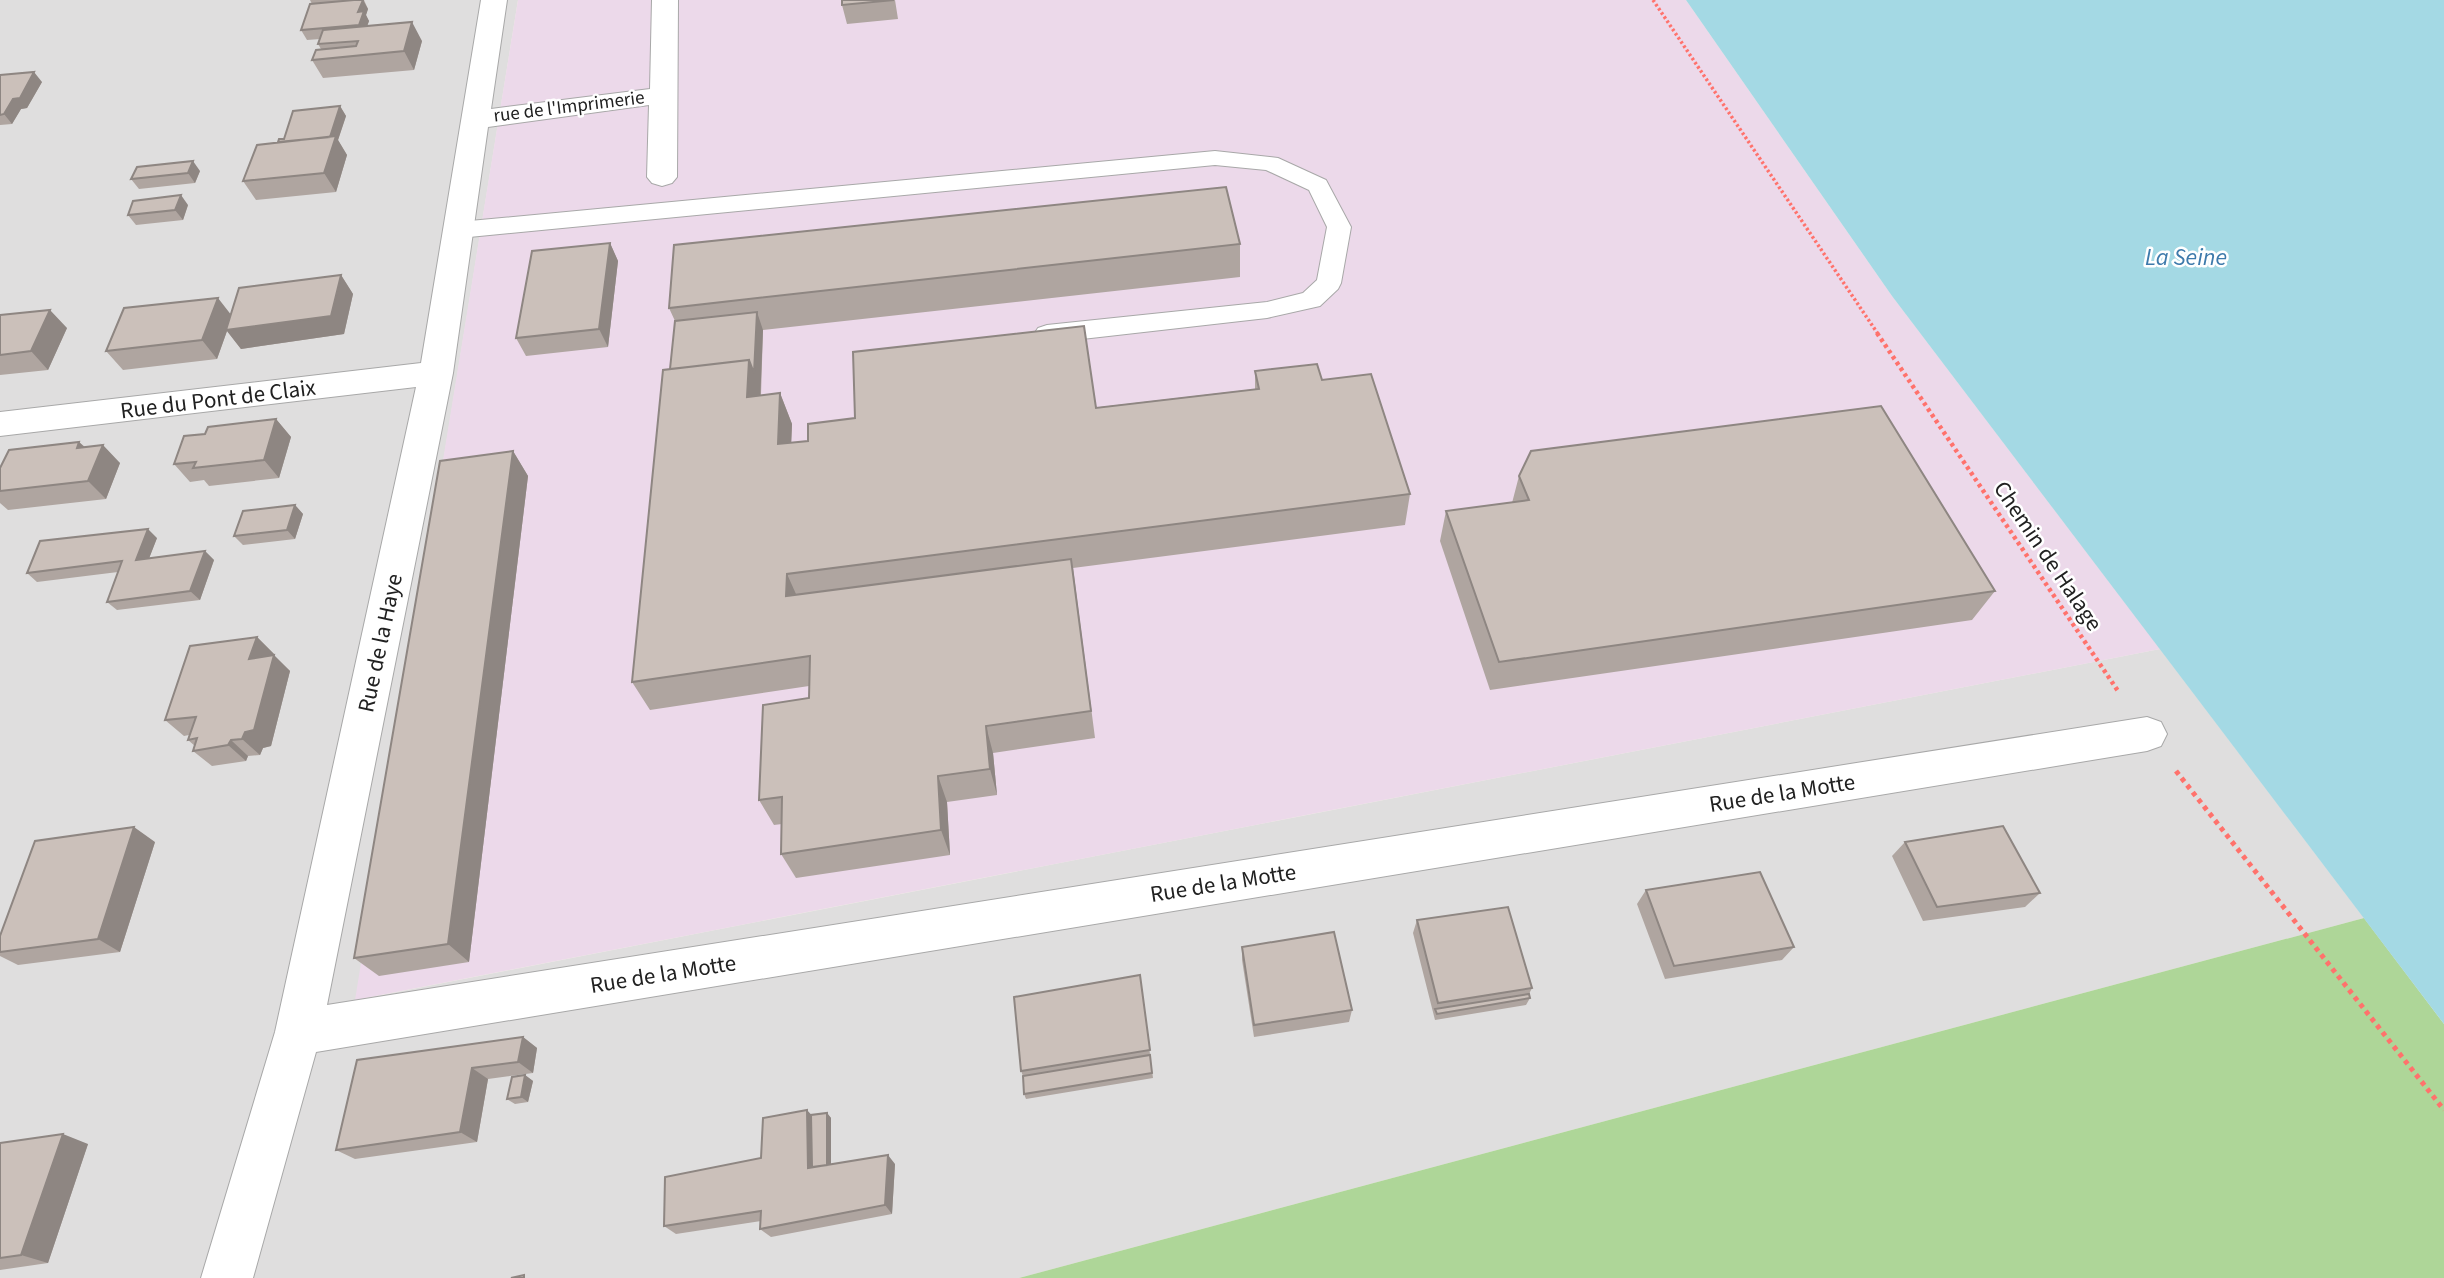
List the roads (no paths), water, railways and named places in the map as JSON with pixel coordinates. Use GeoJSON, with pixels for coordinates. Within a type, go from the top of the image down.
{"type":"FeatureCollection","features":[{"type":"Feature","properties":{"kind":"street","name":"Rue de la Haye"},"geometry":{"type":"LineString","coordinates":[[227,1278],[298,1032],[436,373],[494,0]]}},
{"type":"Feature","properties":{"kind":"street","name":"rue de l'Imprimerie"},"geometry":{"type":"LineString","coordinates":[[662,177],[665,0]]}},
{"type":"Feature","properties":{"kind":"street","name":"rue de l'Imprimerie"},"geometry":{"type":"LineString","coordinates":[[475,120],[664,95]]}},
{"type":"Feature","properties":{"kind":"street","name":"Rue du Pont de Claix"},"geometry":{"type":"LineString","coordinates":[[0,424],[436,373]]}},
{"type":"Feature","properties":{"kind":"street","name":"Rue de la Motte"},"geometry":{"type":"LineString","coordinates":[[298,1032],[2147,734]]}},
{"type":"Feature","properties":{"kind":"lane"},"geometry":{"type":"LineString","coordinates":[[458,230],[1215,158],[1270,163],[1318,185],[1339,227],[1329,283],[1311,300],[1267,310],[1017,338]]}},
{"type":"Feature","properties":{"kind":"water","name":"La Seine"},"geometry":{"type":"Polygon","coordinates":[[[1686,0],[2444,0],[2444,1024],[1892,296],[1686,0]]]}}]}
